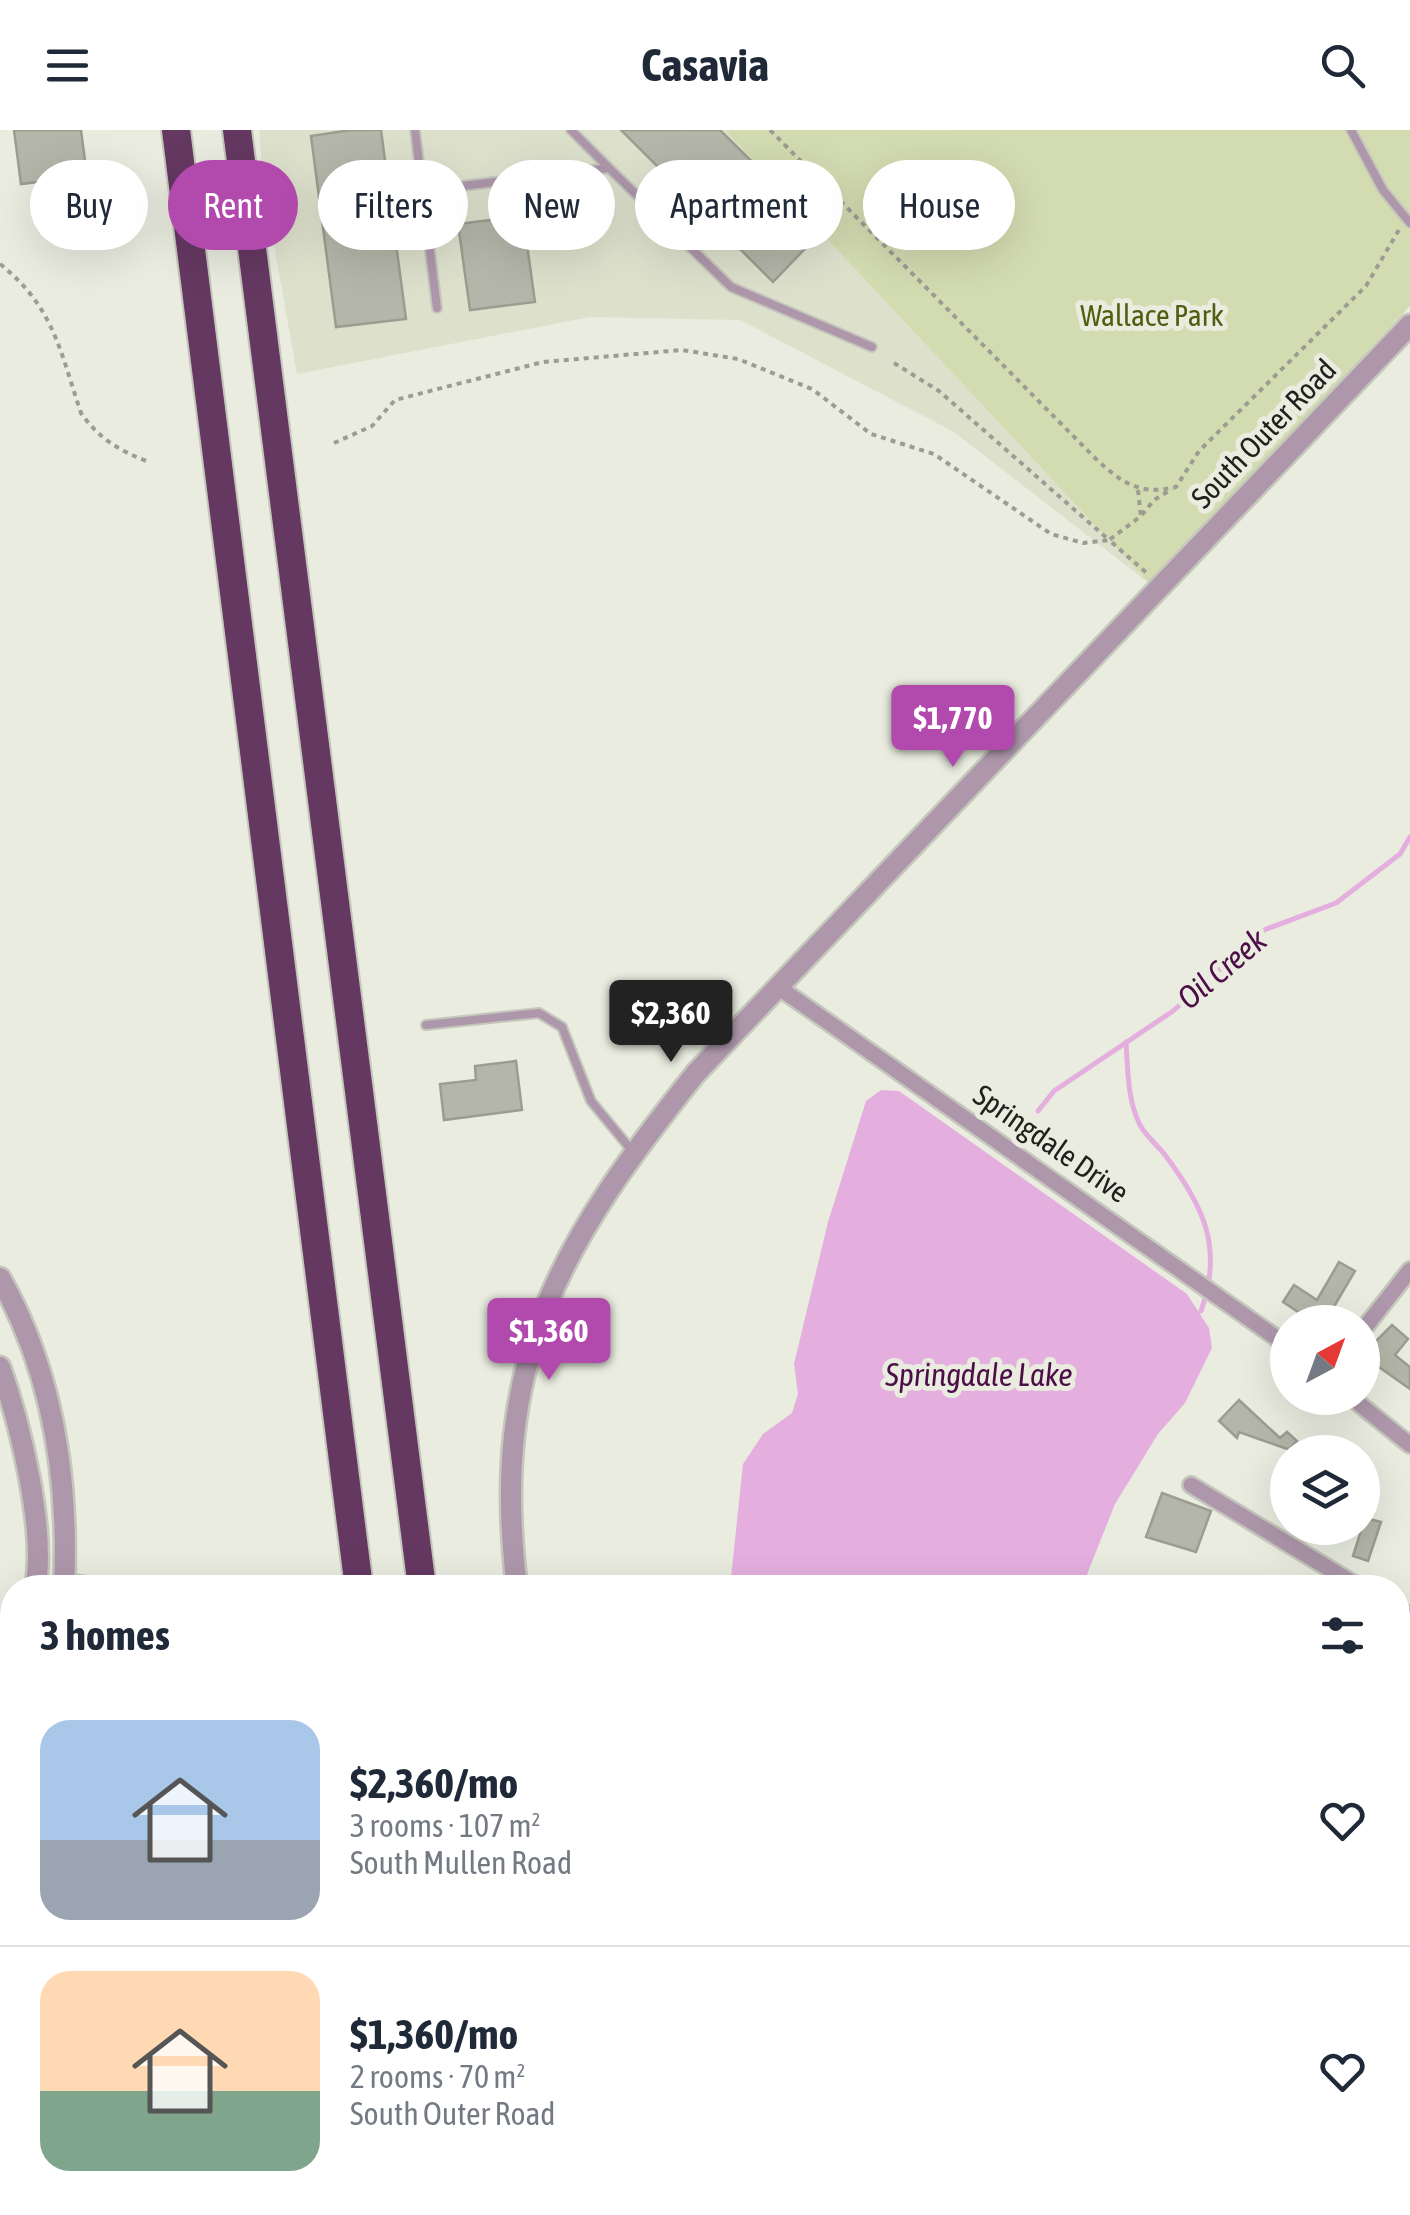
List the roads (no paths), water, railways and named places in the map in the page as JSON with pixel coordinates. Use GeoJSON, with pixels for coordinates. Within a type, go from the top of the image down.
{"type":"FeatureCollection","features":[{"type":"Feature","properties":{"kind":"highway"},"geometry":{"type":"LineString","coordinates":[[176,130],[358,1575]]}},
{"type":"Feature","properties":{"kind":"highway"},"geometry":{"type":"LineString","coordinates":[[237,130],[420,1575]]}},
{"type":"Feature","properties":{"kind":"street","name":"South Outer Road"},"geometry":{"type":"LineString","coordinates":[[516,1575],[508,1495],[520,1395],[548,1298],[569,1252],[610,1184],[696,1073],[782,988],[1410,325]]}},
{"type":"Feature","properties":{"kind":"street","name":"Springdale Drive"},"geometry":{"type":"LineString","coordinates":[[782,988],[1270,1333]]}},
{"type":"Feature","properties":{"kind":"street"},"geometry":{"type":"LineString","coordinates":[[1380,1308],[1410,1270]]}},
{"type":"Feature","properties":{"kind":"street"},"geometry":{"type":"LineString","coordinates":[[0,1278],[14,1304],[45,1393],[64,1469],[64,1575]]}},
{"type":"Feature","properties":{"kind":"street"},"geometry":{"type":"LineString","coordinates":[[0,1366],[17,1414],[37,1575]]}},
{"type":"Feature","properties":{"kind":"street"},"geometry":{"type":"LineString","coordinates":[[1373,1415],[1410,1445]]}},
{"type":"Feature","properties":{"kind":"street"},"geometry":{"type":"LineString","coordinates":[[1191,1485],[1340,1575]]}},
{"type":"Feature","properties":{"kind":"lane"},"geometry":{"type":"LineString","coordinates":[[415,130],[418,160]]}},
{"type":"Feature","properties":{"kind":"lane"},"geometry":{"type":"LineString","coordinates":[[571,130],[601,160]]}},
{"type":"Feature","properties":{"kind":"lane"},"geometry":{"type":"LineString","coordinates":[[1351,130],[1383,190],[1408,222]]}},
{"type":"Feature","properties":{"kind":"lane"},"geometry":{"type":"LineString","coordinates":[[615,174],[731,287],[872,347]]}},
{"type":"Feature","properties":{"kind":"lane"},"geometry":{"type":"LineString","coordinates":[[430,250],[437,308]]}},
{"type":"Feature","properties":{"kind":"lane"},"geometry":{"type":"LineString","coordinates":[[426,1025],[539,1013],[562,1027],[591,1101],[633,1152]]}},
{"type":"Feature","properties":{"kind":"water","name":"Springdale Lake"},"geometry":{"type":"Polygon","coordinates":[[[881,1090],[899,1091],[1187,1294],[1209,1328],[1212,1348],[1185,1403],[1158,1434],[1115,1504],[1087,1575],[731,1575],[743,1464],[763,1434],[792,1413],[798,1394],[794,1364],[828,1222],[866,1101],[881,1090]]]}},
{"type":"Feature","properties":{"kind":"waterway","name":"Oil Creek"},"geometry":{"type":"LineString","coordinates":[[1038,1111],[1054,1091],[1173,1011],[1264,930],[1336,903],[1400,854],[1410,837]]}},
{"type":"Feature","properties":{"kind":"waterway"},"geometry":{"type":"LineString","coordinates":[[1126,1042],[1129,1084],[1142,1129],[1190,1192],[1206,1228],[1210,1267],[1201,1311]]}},
{"type":"Feature","properties":{"kind":"park label","name":"Wallace Park"},"geometry":{"type":"Point","coordinates":[1152,316]}}]}
